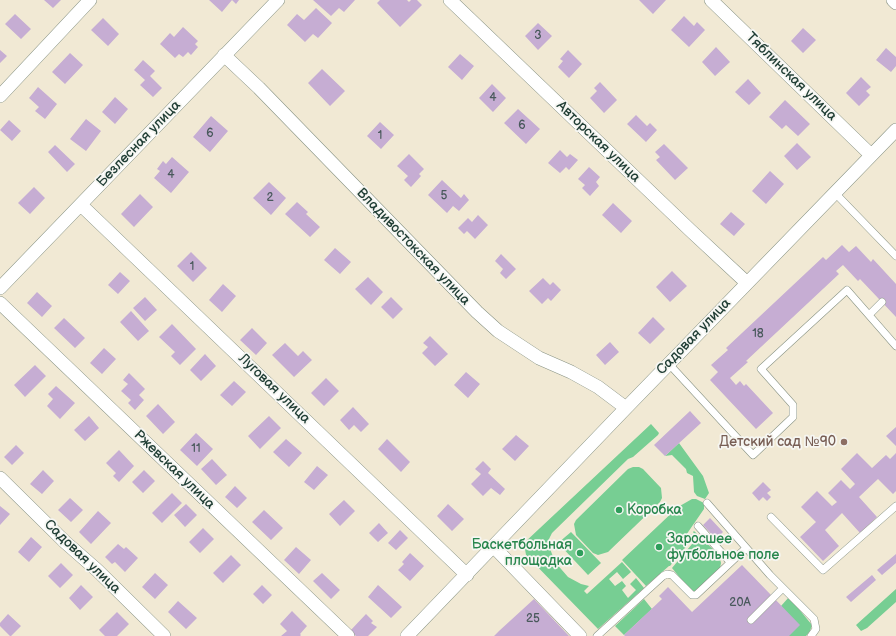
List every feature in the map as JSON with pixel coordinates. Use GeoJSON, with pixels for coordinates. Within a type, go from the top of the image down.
{"type":"FeatureCollection","features":[{"type":"Feature","properties":{"kind":"street"},"geometry":{"type":"LineString","coordinates":[[0,96],[90,0]]}},
{"type":"Feature","properties":{"kind":"street","name":"Безлесная улица"},"geometry":{"type":"LineString","coordinates":[[0,288],[278,0]]}},
{"type":"Feature","properties":{"kind":"street","name":"Авторская улица"},"geometry":{"type":"LineString","coordinates":[[450,0],[690,230],[748,282]]}},
{"type":"Feature","properties":{"kind":"street","name":"Тяблинская улица"},"geometry":{"type":"LineString","coordinates":[[711,0],[871,155]]}},
{"type":"Feature","properties":{"kind":"street"},"geometry":{"type":"LineString","coordinates":[[893,0],[896,3]]}},
{"type":"Feature","properties":{"kind":"street","name":"Владивостокская улица"},"geometry":{"type":"LineString","coordinates":[[224,55],[265,94],[477,312],[498,331],[539,358],[571,372],[598,388],[626,408]]}},
{"type":"Feature","properties":{"kind":"street","name":"Садовая улица"},"geometry":{"type":"LineString","coordinates":[[408,636],[626,408],[896,130]]}},
{"type":"Feature","properties":{"kind":"street","name":"Луговая улица"},"geometry":{"type":"LineString","coordinates":[[81,205],[467,574]]}},
{"type":"Feature","properties":{"kind":"street","name":"Ржевская улица"},"geometry":{"type":"LineString","coordinates":[[0,303],[348,636]]}},
{"type":"Feature","properties":{"kind":"street","name":"Садовая улица"},"geometry":{"type":"LineString","coordinates":[[0,478],[164,636]]}},
{"type":"Feature","properties":{"kind":"street"},"geometry":{"type":"LineString","coordinates":[[494,546],[580,636]]}},
{"type":"Feature","properties":{"kind":"lane"},"geometry":{"type":"LineString","coordinates":[[835,193],[896,256]]}},
{"type":"Feature","properties":{"kind":"lane"},"geometry":{"type":"LineString","coordinates":[[669,364],[753,455],[793,417],[793,405],[761,369],[847,290],[896,346]]}},
{"type":"Feature","properties":{"kind":"lane"},"geometry":{"type":"LineString","coordinates":[[869,315],[882,302]]}},
{"type":"Feature","properties":{"kind":"lane"},"geometry":{"type":"LineString","coordinates":[[707,503],[746,548],[814,619],[816,629],[811,636]]}},
{"type":"Feature","properties":{"kind":"lane"},"geometry":{"type":"LineString","coordinates":[[771,516],[823,570],[896,506]]}},
{"type":"Feature","properties":{"kind":"lane"},"geometry":{"type":"LineString","coordinates":[[698,526],[730,562]]}},
{"type":"Feature","properties":{"kind":"lane"},"geometry":{"type":"LineString","coordinates":[[597,636],[663,576],[667,574],[672,575],[692,595],[695,596],[746,548]]}},
{"type":"Feature","properties":{"kind":"lane"},"geometry":{"type":"LineString","coordinates":[[751,620],[783,588]]}},
{"type":"Feature","properties":{"kind":"green space"},"geometry":{"type":"Polygon","coordinates":[[[651,424],[659,433],[658,435],[633,457],[628,459],[552,533],[549,539],[549,546],[555,562],[568,577],[581,584],[589,586],[584,591],[587,594],[622,562],[631,572],[623,579],[617,572],[609,579],[615,586],[622,581],[626,586],[622,590],[628,598],[636,590],[630,584],[636,578],[644,588],[598,629],[526,555],[524,543],[651,424]]]}},
{"type":"Feature","properties":{"kind":"green space"},"geometry":{"type":"Polygon","coordinates":[[[679,443],[703,476],[709,493],[705,499],[697,496],[694,492],[693,476],[687,473],[686,469],[672,455],[665,456],[679,443]]]}},
{"type":"Feature","properties":{"kind":"green space","name":"Коробка"},"geometry":{"type":"Polygon","coordinates":[[[633,467],[643,469],[661,488],[662,498],[660,502],[608,552],[598,555],[593,553],[576,535],[574,524],[576,520],[628,469],[633,467]]]}},
{"type":"Feature","properties":{"kind":"green space"},"geometry":{"type":"Polygon","coordinates":[[[692,499],[696,499],[704,503],[704,509],[684,538],[691,534],[694,537],[670,566],[646,586],[622,560],[678,507],[692,499]]]}},
{"type":"Feature","properties":{"kind":"green space"},"geometry":{"type":"Polygon","coordinates":[[[694,531],[719,555],[721,563],[720,568],[696,591],[690,590],[672,568],[697,538],[693,532],[694,531]]]}},
{"type":"Feature","properties":{"kind":"green space","name":"Баскетбольная площадка"},"geometry":{"type":"Polygon","coordinates":[[[571,532],[601,563],[588,575],[558,543],[571,532]]]}},
{"type":"Feature","properties":{"kind":"green space"},"geometry":{"type":"Polygon","coordinates":[[[896,589],[896,602],[867,628],[861,631],[856,625],[896,589]]]}},
{"type":"Feature","properties":{"kind":"green space"},"geometry":{"type":"Polygon","coordinates":[[[789,597],[812,625],[806,636],[789,636],[781,606],[789,597]]]}},
{"type":"Feature","properties":{"kind":"green space"},"geometry":{"type":"Polygon","coordinates":[[[644,599],[652,609],[624,635],[615,626],[644,599]]]}},
{"type":"Feature","properties":{"kind":"building"},"geometry":{"type":"Polygon","coordinates":[[[44,0],[61,0],[53,8],[44,0]]]}},
{"type":"Feature","properties":{"kind":"building"},"geometry":{"type":"Polygon","coordinates":[[[209,0],[232,0],[222,12],[209,0]]]}},
{"type":"Feature","properties":{"kind":"building"},"geometry":{"type":"Polygon","coordinates":[[[232,0],[239,0],[236,4],[232,0]]]}},
{"type":"Feature","properties":{"kind":"building"},"geometry":{"type":"Polygon","coordinates":[[[313,0],[355,0],[344,12],[339,8],[331,16],[313,0]]]}},
{"type":"Feature","properties":{"kind":"building"},"geometry":{"type":"Polygon","coordinates":[[[380,0],[407,0],[409,2],[411,0],[417,0],[422,5],[400,27],[377,3],[380,0]]]}},
{"type":"Feature","properties":{"kind":"building"},"geometry":{"type":"Polygon","coordinates":[[[639,0],[666,0],[653,14],[639,0]]]}},
{"type":"Feature","properties":{"kind":"building"},"geometry":{"type":"Polygon","coordinates":[[[316,8],[332,23],[318,38],[313,34],[305,42],[287,25],[297,14],[304,20],[316,8]]]}},
{"type":"Feature","properties":{"kind":"building"},"geometry":{"type":"Polygon","coordinates":[[[15,14],[31,29],[21,39],[5,24],[15,14]]]}},
{"type":"Feature","properties":{"kind":"building"},"geometry":{"type":"Polygon","coordinates":[[[684,16],[694,26],[697,22],[705,30],[689,47],[671,30],[684,16]]]}},
{"type":"Feature","properties":{"kind":"building"},"geometry":{"type":"Polygon","coordinates":[[[103,18],[119,34],[108,46],[91,30],[103,18]]]}},
{"type":"Feature","properties":{"kind":"building"},"geometry":{"type":"Polygon","coordinates":[[[538,23],[552,36],[538,50],[525,36],[538,23]]]}},
{"type":"Feature","properties":{"kind":"building"},"geometry":{"type":"Polygon","coordinates":[[[183,27],[198,41],[195,44],[198,47],[191,55],[188,52],[183,57],[179,54],[175,58],[160,44],[170,33],[174,37],[183,27]]]}},
{"type":"Feature","properties":{"kind":"building"},"geometry":{"type":"Polygon","coordinates":[[[803,28],[816,40],[803,53],[791,41],[803,28]]]}},
{"type":"Feature","properties":{"kind":"building"},"geometry":{"type":"Polygon","coordinates":[[[716,47],[730,62],[715,76],[702,62],[716,47]]]}},
{"type":"Feature","properties":{"kind":"building"},"geometry":{"type":"Polygon","coordinates":[[[886,48],[896,57],[896,66],[891,72],[876,60],[886,48]]]}},
{"type":"Feature","properties":{"kind":"building"},"geometry":{"type":"Polygon","coordinates":[[[0,50],[7,56],[0,63],[0,50]]]}},
{"type":"Feature","properties":{"kind":"building"},"geometry":{"type":"Polygon","coordinates":[[[568,50],[582,64],[569,78],[558,67],[563,61],[560,59],[568,50]]]}},
{"type":"Feature","properties":{"kind":"building"},"geometry":{"type":"Polygon","coordinates":[[[70,53],[83,65],[65,84],[52,72],[70,53]]]}},
{"type":"Feature","properties":{"kind":"building"},"geometry":{"type":"Polygon","coordinates":[[[460,54],[474,66],[462,80],[448,67],[460,54]]]}},
{"type":"Feature","properties":{"kind":"building"},"geometry":{"type":"Polygon","coordinates":[[[143,60],[155,71],[150,76],[162,88],[153,97],[140,85],[145,80],[134,70],[143,60]]]}},
{"type":"Feature","properties":{"kind":"building"},"geometry":{"type":"Polygon","coordinates":[[[322,69],[345,91],[330,106],[308,83],[322,69]]]}},
{"type":"Feature","properties":{"kind":"building"},"geometry":{"type":"Polygon","coordinates":[[[861,77],[871,87],[866,91],[870,95],[859,106],[846,93],[861,77]]]}},
{"type":"Feature","properties":{"kind":"building"},"geometry":{"type":"Polygon","coordinates":[[[748,79],[761,93],[749,105],[735,92],[748,79]]]}},
{"type":"Feature","properties":{"kind":"building"},"geometry":{"type":"Polygon","coordinates":[[[600,82],[617,100],[604,113],[590,98],[597,91],[594,88],[600,82]]]}},
{"type":"Feature","properties":{"kind":"building"},"geometry":{"type":"Polygon","coordinates":[[[492,84],[506,98],[493,112],[479,98],[492,84]]]}},
{"type":"Feature","properties":{"kind":"building"},"geometry":{"type":"Polygon","coordinates":[[[38,87],[57,104],[45,119],[35,111],[39,107],[29,98],[38,87]]]}},
{"type":"Feature","properties":{"kind":"building"},"geometry":{"type":"Polygon","coordinates":[[[115,97],[128,109],[115,124],[102,112],[115,97]]]}},
{"type":"Feature","properties":{"kind":"building"},"geometry":{"type":"Polygon","coordinates":[[[785,100],[810,124],[798,136],[786,125],[782,129],[769,117],[785,100]]]}},
{"type":"Feature","properties":{"kind":"building"},"geometry":{"type":"Polygon","coordinates":[[[518,109],[540,129],[526,144],[504,123],[518,109]]]}},
{"type":"Feature","properties":{"kind":"building"},"geometry":{"type":"Polygon","coordinates":[[[636,115],[647,126],[650,123],[657,130],[646,142],[627,124],[636,115]]]}},
{"type":"Feature","properties":{"kind":"building"},"geometry":{"type":"Polygon","coordinates":[[[211,116],[228,131],[210,152],[193,137],[211,116]]]}},
{"type":"Feature","properties":{"kind":"building"},"geometry":{"type":"Polygon","coordinates":[[[86,119],[101,131],[86,151],[70,139],[86,119]]]}},
{"type":"Feature","properties":{"kind":"building"},"geometry":{"type":"Polygon","coordinates":[[[9,120],[21,131],[12,141],[0,130],[9,120]]]}},
{"type":"Feature","properties":{"kind":"building"},"geometry":{"type":"Polygon","coordinates":[[[380,122],[394,135],[381,149],[367,136],[380,122]]]}},
{"type":"Feature","properties":{"kind":"building"},"geometry":{"type":"Polygon","coordinates":[[[797,143],[811,157],[797,170],[784,156],[797,143]]]}},
{"type":"Feature","properties":{"kind":"building"},"geometry":{"type":"Polygon","coordinates":[[[664,144],[688,168],[675,180],[656,160],[660,157],[655,152],[664,144]]]}},
{"type":"Feature","properties":{"kind":"building"},"geometry":{"type":"Polygon","coordinates":[[[55,145],[75,164],[67,172],[48,152],[55,145]]]}},
{"type":"Feature","properties":{"kind":"building"},"geometry":{"type":"Polygon","coordinates":[[[560,150],[567,157],[570,154],[578,160],[569,170],[566,167],[560,173],[548,163],[560,150]]]}},
{"type":"Feature","properties":{"kind":"building"},"geometry":{"type":"Polygon","coordinates":[[[409,154],[424,169],[419,174],[421,176],[411,187],[404,180],[408,176],[397,166],[409,154]]]}},
{"type":"Feature","properties":{"kind":"building"},"geometry":{"type":"Polygon","coordinates":[[[172,157],[189,172],[171,193],[154,178],[160,171],[157,169],[163,161],[166,164],[172,157]]]}},
{"type":"Feature","properties":{"kind":"building"},"geometry":{"type":"Polygon","coordinates":[[[589,167],[600,177],[596,182],[599,186],[590,196],[582,188],[585,185],[578,179],[589,167]]]}},
{"type":"Feature","properties":{"kind":"building"},"geometry":{"type":"Polygon","coordinates":[[[770,171],[784,184],[766,204],[752,191],[770,171]]]}},
{"type":"Feature","properties":{"kind":"building"},"geometry":{"type":"Polygon","coordinates":[[[442,180],[461,198],[464,194],[469,200],[459,211],[453,206],[447,213],[428,195],[442,180]]]}},
{"type":"Feature","properties":{"kind":"building"},"geometry":{"type":"Polygon","coordinates":[[[269,182],[286,198],[271,215],[253,198],[269,182]]]}},
{"type":"Feature","properties":{"kind":"building"},"geometry":{"type":"Polygon","coordinates":[[[34,187],[45,198],[30,214],[18,203],[34,187]]]}},
{"type":"Feature","properties":{"kind":"building"},"geometry":{"type":"Polygon","coordinates":[[[140,194],[153,207],[134,227],[121,214],[140,194]]]}},
{"type":"Feature","properties":{"kind":"building"},"geometry":{"type":"Polygon","coordinates":[[[297,202],[308,212],[306,214],[320,227],[310,237],[285,214],[297,202]]]}},
{"type":"Feature","properties":{"kind":"building"},"geometry":{"type":"Polygon","coordinates":[[[613,203],[632,221],[621,233],[602,215],[613,203]]]}},
{"type":"Feature","properties":{"kind":"building"},"geometry":{"type":"Polygon","coordinates":[[[731,212],[745,224],[734,236],[720,224],[731,212]]]}},
{"type":"Feature","properties":{"kind":"building"},"geometry":{"type":"Polygon","coordinates":[[[478,215],[488,225],[475,239],[467,231],[464,234],[458,228],[468,218],[472,222],[478,215]]]}},
{"type":"Feature","properties":{"kind":"building"},"geometry":{"type":"Polygon","coordinates":[[[842,245],[849,252],[856,246],[871,262],[873,259],[896,284],[896,317],[860,279],[858,281],[843,265],[836,271],[839,274],[746,361],[748,362],[730,378],[736,385],[740,381],[744,386],[746,384],[773,413],[756,429],[710,380],[718,372],[711,365],[728,350],[726,348],[823,257],[826,260],[842,245]]]}},
{"type":"Feature","properties":{"kind":"building"},"geometry":{"type":"Polygon","coordinates":[[[335,248],[351,262],[340,274],[324,260],[335,248]]]}},
{"type":"Feature","properties":{"kind":"building"},"geometry":{"type":"Polygon","coordinates":[[[191,252],[207,268],[193,282],[177,266],[191,252]]]}},
{"type":"Feature","properties":{"kind":"building"},"geometry":{"type":"Polygon","coordinates":[[[501,254],[516,269],[506,279],[500,273],[503,269],[495,261],[501,254]]]}},
{"type":"Feature","properties":{"kind":"building"},"geometry":{"type":"Polygon","coordinates":[[[672,271],[687,286],[670,302],[656,287],[672,271]]]}},
{"type":"Feature","properties":{"kind":"building"},"geometry":{"type":"Polygon","coordinates":[[[120,272],[130,281],[118,294],[108,285],[120,272]]]}},
{"type":"Feature","properties":{"kind":"building"},"geometry":{"type":"Polygon","coordinates":[[[368,277],[383,292],[371,305],[355,289],[368,277]]]}},
{"type":"Feature","properties":{"kind":"building"},"geometry":{"type":"Polygon","coordinates":[[[543,278],[550,285],[553,282],[561,290],[551,301],[548,298],[542,304],[529,291],[543,278]]]}},
{"type":"Feature","properties":{"kind":"building"},"geometry":{"type":"Polygon","coordinates":[[[223,284],[236,296],[222,312],[209,300],[223,284]]]}},
{"type":"Feature","properties":{"kind":"building"},"geometry":{"type":"Polygon","coordinates":[[[37,292],[52,306],[42,317],[27,303],[37,292]]]}},
{"type":"Feature","properties":{"kind":"building"},"geometry":{"type":"Polygon","coordinates":[[[145,297],[157,310],[145,321],[133,308],[145,297]]]}},
{"type":"Feature","properties":{"kind":"building"},"geometry":{"type":"Polygon","coordinates":[[[391,297],[403,309],[393,319],[381,307],[391,297]]]}},
{"type":"Feature","properties":{"kind":"building"},"geometry":{"type":"Polygon","coordinates":[[[131,311],[149,331],[138,341],[120,322],[131,311]]]}},
{"type":"Feature","properties":{"kind":"building"},"geometry":{"type":"Polygon","coordinates":[[[653,317],[665,329],[650,344],[638,333],[653,317]]]}},
{"type":"Feature","properties":{"kind":"building"},"geometry":{"type":"Polygon","coordinates":[[[64,318],[85,338],[75,348],[54,328],[64,318]]]}},
{"type":"Feature","properties":{"kind":"building"},"geometry":{"type":"Polygon","coordinates":[[[172,324],[196,349],[180,365],[171,356],[175,352],[159,337],[172,324]]]}},
{"type":"Feature","properties":{"kind":"building"},"geometry":{"type":"Polygon","coordinates":[[[252,328],[267,343],[256,355],[240,340],[252,328]]]}},
{"type":"Feature","properties":{"kind":"building"},"geometry":{"type":"Polygon","coordinates":[[[430,336],[448,354],[435,366],[422,353],[428,347],[423,343],[430,336]]]}},
{"type":"Feature","properties":{"kind":"building"},"geometry":{"type":"Polygon","coordinates":[[[610,342],[619,352],[605,365],[596,355],[610,342]]]}},
{"type":"Feature","properties":{"kind":"building"},"geometry":{"type":"Polygon","coordinates":[[[285,343],[298,356],[303,351],[312,360],[294,377],[272,355],[285,343]]]}},
{"type":"Feature","properties":{"kind":"building"},"geometry":{"type":"Polygon","coordinates":[[[104,348],[116,359],[102,374],[90,363],[104,348]]]}},
{"type":"Feature","properties":{"kind":"building"},"geometry":{"type":"Polygon","coordinates":[[[205,354],[216,366],[201,381],[190,370],[205,354]]]}},
{"type":"Feature","properties":{"kind":"building"},"geometry":{"type":"Polygon","coordinates":[[[35,365],[46,376],[25,397],[14,385],[35,365]]]}},
{"type":"Feature","properties":{"kind":"building"},"geometry":{"type":"Polygon","coordinates":[[[466,372],[480,384],[468,398],[454,385],[466,372]]]}},
{"type":"Feature","properties":{"kind":"building"},"geometry":{"type":"Polygon","coordinates":[[[129,373],[145,389],[139,395],[144,400],[135,410],[128,403],[131,400],[121,391],[128,384],[123,380],[129,373]]]}},
{"type":"Feature","properties":{"kind":"building"},"geometry":{"type":"Polygon","coordinates":[[[326,378],[339,391],[324,406],[311,393],[326,378]]]}},
{"type":"Feature","properties":{"kind":"building"},"geometry":{"type":"Polygon","coordinates":[[[234,381],[246,392],[232,406],[220,395],[234,381]]]}},
{"type":"Feature","properties":{"kind":"building"},"geometry":{"type":"Polygon","coordinates":[[[56,386],[75,403],[60,419],[47,406],[53,399],[48,394],[56,386]]]}},
{"type":"Feature","properties":{"kind":"building"},"geometry":{"type":"Polygon","coordinates":[[[158,404],[175,422],[163,434],[146,416],[158,404]]]}},
{"type":"Feature","properties":{"kind":"building"},"geometry":{"type":"Polygon","coordinates":[[[353,407],[369,424],[361,432],[354,425],[349,430],[340,420],[353,407]]]}},
{"type":"Feature","properties":{"kind":"building"},"geometry":{"type":"Polygon","coordinates":[[[690,411],[701,423],[665,456],[654,445],[690,411]]]}},
{"type":"Feature","properties":{"kind":"building"},"geometry":{"type":"Polygon","coordinates":[[[89,416],[99,428],[85,441],[74,430],[89,416]]]}},
{"type":"Feature","properties":{"kind":"building"},"geometry":{"type":"Polygon","coordinates":[[[269,416],[281,428],[260,449],[248,436],[269,416]]]}},
{"type":"Feature","properties":{"kind":"building"},"geometry":{"type":"Polygon","coordinates":[[[896,427],[896,446],[886,436],[896,427]]]}},
{"type":"Feature","properties":{"kind":"building"},"geometry":{"type":"Polygon","coordinates":[[[196,433],[213,449],[197,466],[180,450],[196,433]]]}},
{"type":"Feature","properties":{"kind":"building"},"geometry":{"type":"Polygon","coordinates":[[[516,435],[529,446],[515,461],[502,449],[516,435]]]}},
{"type":"Feature","properties":{"kind":"building"},"geometry":{"type":"Polygon","coordinates":[[[286,439],[302,453],[289,467],[273,452],[286,439]]]}},
{"type":"Feature","properties":{"kind":"building"},"geometry":{"type":"Polygon","coordinates":[[[387,439],[410,462],[401,472],[378,449],[387,439]]]}},
{"type":"Feature","properties":{"kind":"building"},"geometry":{"type":"Polygon","coordinates":[[[16,445],[24,453],[12,465],[4,457],[16,445]]]}},
{"type":"Feature","properties":{"kind":"building"},"geometry":{"type":"Polygon","coordinates":[[[119,450],[134,466],[119,482],[113,476],[116,473],[106,463],[119,450]]]}},
{"type":"Feature","properties":{"kind":"building"},"geometry":{"type":"Polygon","coordinates":[[[857,453],[872,468],[886,455],[890,459],[896,453],[896,491],[893,494],[878,479],[859,497],[877,517],[860,533],[842,513],[825,530],[839,546],[823,561],[800,537],[816,522],[801,507],[817,491],[832,506],[837,502],[828,493],[841,480],[850,489],[855,484],[841,469],[857,453]]]}},
{"type":"Feature","properties":{"kind":"building"},"geometry":{"type":"Polygon","coordinates":[[[212,459],[227,475],[216,485],[201,469],[212,459]]]}},
{"type":"Feature","properties":{"kind":"building"},"geometry":{"type":"Polygon","coordinates":[[[483,461],[491,469],[488,473],[505,489],[500,495],[491,488],[483,496],[471,484],[481,474],[475,469],[483,461]]]}},
{"type":"Feature","properties":{"kind":"building"},"geometry":{"type":"Polygon","coordinates":[[[317,466],[328,475],[314,490],[304,482],[317,466]]]}},
{"type":"Feature","properties":{"kind":"building"},"geometry":{"type":"Polygon","coordinates":[[[43,470],[54,481],[42,494],[30,484],[43,470]]]}},
{"type":"Feature","properties":{"kind":"building"},"geometry":{"type":"Polygon","coordinates":[[[144,470],[155,481],[143,493],[132,482],[144,470]]]}},
{"type":"Feature","properties":{"kind":"building"},"geometry":{"type":"Polygon","coordinates":[[[763,482],[771,490],[767,493],[771,497],[767,501],[763,497],[759,501],[752,493],[763,482]]]}},
{"type":"Feature","properties":{"kind":"building"},"geometry":{"type":"Polygon","coordinates":[[[235,486],[247,498],[237,508],[225,497],[235,486]]]}},
{"type":"Feature","properties":{"kind":"building"},"geometry":{"type":"Polygon","coordinates":[[[172,493],[182,503],[162,523],[152,513],[172,493]]]}},
{"type":"Feature","properties":{"kind":"building"},"geometry":{"type":"Polygon","coordinates":[[[70,498],[83,510],[71,522],[58,510],[70,498]]]}},
{"type":"Feature","properties":{"kind":"building"},"geometry":{"type":"Polygon","coordinates":[[[344,500],[355,511],[340,526],[329,514],[344,500]]]}},
{"type":"Feature","properties":{"kind":"building"},"geometry":{"type":"Polygon","coordinates":[[[186,504],[197,515],[185,527],[174,515],[186,504]]]}},
{"type":"Feature","properties":{"kind":"building"},"geometry":{"type":"Polygon","coordinates":[[[448,504],[464,519],[452,531],[437,516],[448,504]]]}},
{"type":"Feature","properties":{"kind":"building"},"geometry":{"type":"Polygon","coordinates":[[[0,506],[10,514],[0,525],[0,506]]]}},
{"type":"Feature","properties":{"kind":"building"},"geometry":{"type":"Polygon","coordinates":[[[264,510],[283,528],[271,540],[252,522],[264,510]]]}},
{"type":"Feature","properties":{"kind":"building"},"geometry":{"type":"Polygon","coordinates":[[[98,511],[111,523],[91,544],[79,532],[98,511]]]}},
{"type":"Feature","properties":{"kind":"building"},"geometry":{"type":"Polygon","coordinates":[[[710,518],[723,532],[716,539],[703,525],[710,518]]]}},
{"type":"Feature","properties":{"kind":"building"},"geometry":{"type":"Polygon","coordinates":[[[379,523],[388,533],[378,542],[369,533],[379,523]]]}},
{"type":"Feature","properties":{"kind":"building"},"geometry":{"type":"Polygon","coordinates":[[[203,528],[214,539],[200,553],[189,542],[203,528]]]}},
{"type":"Feature","properties":{"kind":"building"},"geometry":{"type":"Polygon","coordinates":[[[400,530],[408,538],[396,550],[388,543],[400,530]]]}},
{"type":"Feature","properties":{"kind":"building"},"geometry":{"type":"Polygon","coordinates":[[[31,537],[42,547],[29,562],[18,552],[31,537]]]}},
{"type":"Feature","properties":{"kind":"building"},"geometry":{"type":"Polygon","coordinates":[[[118,544],[124,549],[126,547],[138,558],[125,572],[115,562],[112,564],[105,557],[118,544]]]}},
{"type":"Feature","properties":{"kind":"building"},"geometry":{"type":"Polygon","coordinates":[[[296,547],[311,560],[299,574],[284,560],[296,547]]]}},
{"type":"Feature","properties":{"kind":"building"},"geometry":{"type":"Polygon","coordinates":[[[410,553],[424,566],[410,581],[398,570],[404,564],[402,562],[410,553]]]}},
{"type":"Feature","properties":{"kind":"building"},"geometry":{"type":"Polygon","coordinates":[[[896,554],[896,563],[882,575],[877,570],[896,554]]]}},
{"type":"Feature","properties":{"kind":"building"},"geometry":{"type":"Polygon","coordinates":[[[231,555],[241,565],[223,583],[213,573],[231,555]]]}},
{"type":"Feature","properties":{"kind":"building"},"geometry":{"type":"Polygon","coordinates":[[[61,563],[73,575],[60,588],[48,576],[61,563]]]}},
{"type":"Feature","properties":{"kind":"building"},"geometry":{"type":"Polygon","coordinates":[[[742,565],[800,625],[789,636],[624,635],[662,599],[659,596],[668,587],[692,612],[742,565]]]}},
{"type":"Feature","properties":{"kind":"building"},"geometry":{"type":"Polygon","coordinates":[[[155,573],[168,585],[155,599],[142,587],[155,573]]]}},
{"type":"Feature","properties":{"kind":"building"},"geometry":{"type":"Polygon","coordinates":[[[322,573],[340,590],[331,599],[313,581],[322,573]]]}},
{"type":"Feature","properties":{"kind":"building"},"geometry":{"type":"Polygon","coordinates":[[[872,575],[876,580],[851,602],[846,597],[872,575]]]}},
{"type":"Feature","properties":{"kind":"building"},"geometry":{"type":"Polygon","coordinates":[[[81,585],[93,597],[80,610],[69,598],[81,585]]]}},
{"type":"Feature","properties":{"kind":"building"},"geometry":{"type":"Polygon","coordinates":[[[262,585],[272,595],[263,604],[253,594],[262,585]]]}},
{"type":"Feature","properties":{"kind":"building"},"geometry":{"type":"Polygon","coordinates":[[[378,585],[402,607],[391,618],[368,597],[378,585]]]}},
{"type":"Feature","properties":{"kind":"building"},"geometry":{"type":"Polygon","coordinates":[[[534,599],[569,636],[494,636],[499,631],[534,599]]]}},
{"type":"Feature","properties":{"kind":"building"},"geometry":{"type":"Polygon","coordinates":[[[178,601],[197,618],[186,629],[168,612],[178,601]]]}},
{"type":"Feature","properties":{"kind":"building"},"geometry":{"type":"Polygon","coordinates":[[[292,611],[307,626],[300,636],[281,636],[287,631],[280,624],[292,611]]]}},
{"type":"Feature","properties":{"kind":"building"},"geometry":{"type":"Polygon","coordinates":[[[117,612],[129,624],[117,636],[105,636],[99,630],[117,612]]]}},
{"type":"Feature","properties":{"kind":"building"},"geometry":{"type":"Polygon","coordinates":[[[8,614],[21,626],[11,636],[0,626],[0,623],[8,614]]]}},
{"type":"Feature","properties":{"kind":"building"},"geometry":{"type":"Polygon","coordinates":[[[366,614],[373,621],[371,623],[377,627],[368,636],[356,636],[350,631],[366,614]]]}},
{"type":"Feature","properties":{"kind":"place","name":"Детский сад №90"},"geometry":{"type":"Point","coordinates":[844,442]}},
{"type":"Feature","properties":{"kind":"place","name":"Коробка"},"geometry":{"type":"Point","coordinates":[619,510]}},
{"type":"Feature","properties":{"kind":"place","name":"Заросшее футбольное поле"},"geometry":{"type":"Point","coordinates":[659,547]}},
{"type":"Feature","properties":{"kind":"place","name":"Баскетбольная площадка"},"geometry":{"type":"Point","coordinates":[580,553]}}]}
